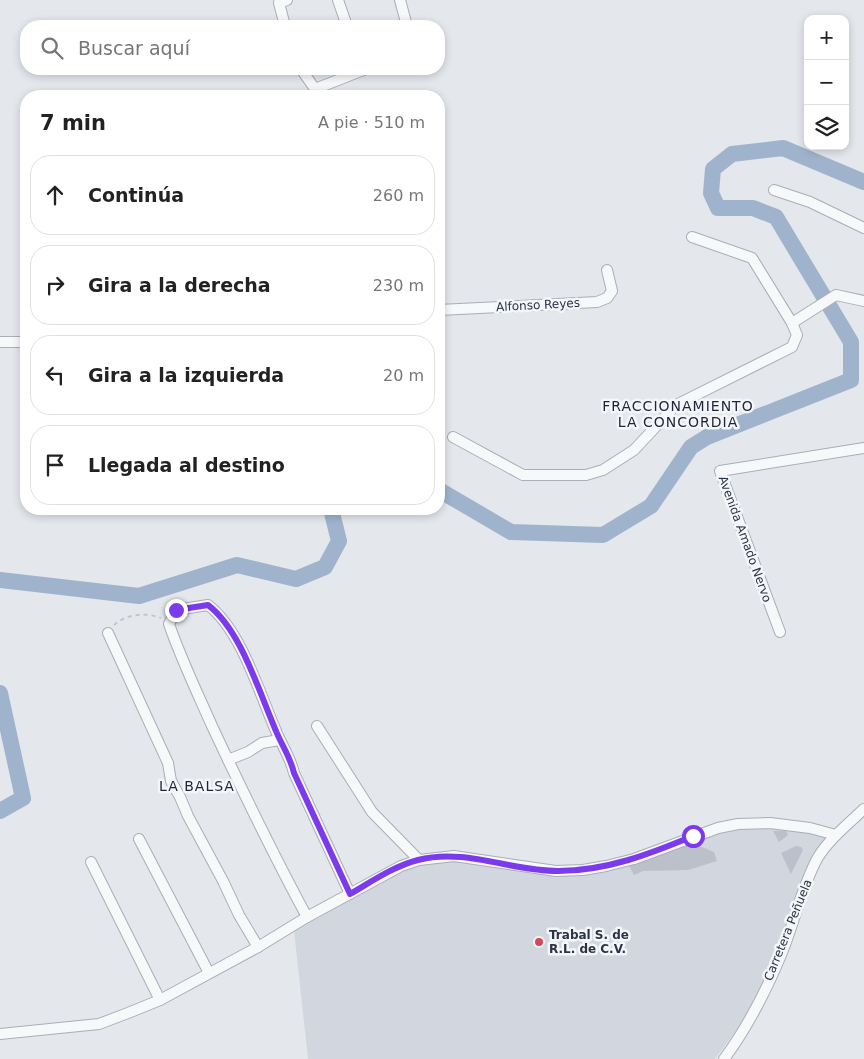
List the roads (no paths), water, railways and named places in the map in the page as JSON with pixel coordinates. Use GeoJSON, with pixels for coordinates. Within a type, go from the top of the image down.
{"type":"FeatureCollection","features":[{"type":"Feature","properties":{"kind":"street"},"geometry":{"type":"LineString","coordinates":[[283,20],[279,3],[287,0]]}},
{"type":"Feature","properties":{"kind":"street"},"geometry":{"type":"LineString","coordinates":[[338,0],[345,20]]}},
{"type":"Feature","properties":{"kind":"street"},"geometry":{"type":"LineString","coordinates":[[400,0],[405,20]]}},
{"type":"Feature","properties":{"kind":"street"},"geometry":{"type":"LineString","coordinates":[[305,75],[315,90]]}},
{"type":"Feature","properties":{"kind":"street"},"geometry":{"type":"LineString","coordinates":[[320,90],[351,75]]}},
{"type":"Feature","properties":{"kind":"street"},"geometry":{"type":"LineString","coordinates":[[774,190],[810,202],[864,228]]}},
{"type":"Feature","properties":{"kind":"street"},"geometry":{"type":"LineString","coordinates":[[453,437],[523,475],[586,475],[603,470],[634,450],[676,405],[792,347],[797,335],[792,323],[752,258],[692,236]]}},
{"type":"Feature","properties":{"kind":"street","name":"Alfonso Reyes"},"geometry":{"type":"LineString","coordinates":[[445,310],[597,302],[607,298],[612,290],[607,270]]}},
{"type":"Feature","properties":{"kind":"street"},"geometry":{"type":"LineString","coordinates":[[792,323],[836,295],[864,301]]}},
{"type":"Feature","properties":{"kind":"street"},"geometry":{"type":"LineString","coordinates":[[0,342],[20,342]]}},
{"type":"Feature","properties":{"kind":"street","name":"Avenida Amado Nervo"},"geometry":{"type":"LineString","coordinates":[[780,632],[720,471],[864,448]]}},
{"type":"Feature","properties":{"kind":"street"},"geometry":{"type":"LineString","coordinates":[[307,917],[277,862],[178,650],[169,624],[176,610],[208,605],[228,624],[239,644],[279,740],[290,756],[294,773],[350,894]]}},
{"type":"Feature","properties":{"kind":"street"},"geometry":{"type":"LineString","coordinates":[[108,633],[168,763],[171,781],[224,881],[239,915],[258,947]]}},
{"type":"Feature","properties":{"kind":"street"},"geometry":{"type":"LineString","coordinates":[[317,726],[372,812],[419,860]]}},
{"type":"Feature","properties":{"kind":"street"},"geometry":{"type":"LineString","coordinates":[[228,760],[248,752],[262,742],[279,740]]}},
{"type":"Feature","properties":{"kind":"street","name":"Carretera Peñuela"},"geometry":{"type":"LineString","coordinates":[[724,1059],[747,1023],[780,956],[804,888],[818,858],[836,835],[864,809]]}},
{"type":"Feature","properties":{"kind":"street"},"geometry":{"type":"LineString","coordinates":[[0,1034],[99,1024],[160,1000],[401,866],[419,860],[454,856],[556,871],[584,870],[634,858],[718,828],[738,824],[770,823],[810,828],[836,835]]}},
{"type":"Feature","properties":{"kind":"street"},"geometry":{"type":"LineString","coordinates":[[139,839],[209,974]]}},
{"type":"Feature","properties":{"kind":"street"},"geometry":{"type":"LineString","coordinates":[[91,862],[160,1000]]}},
{"type":"Feature","properties":{"kind":"waterway"},"geometry":{"type":"LineString","coordinates":[[445,494],[511,532],[603,535],[651,506],[691,447],[707,437],[851,380],[851,342],[776,217],[753,208],[718,208],[711,193],[713,169],[732,154],[783,148],[864,182]]}},
{"type":"Feature","properties":{"kind":"waterway"},"geometry":{"type":"LineString","coordinates":[[0,580],[139,596],[237,565],[296,579],[325,567],[339,541],[332,515]]}},
{"type":"Feature","properties":{"kind":"waterway"},"geometry":{"type":"LineString","coordinates":[[0,693],[23,798],[0,811]]}},
{"type":"Feature","properties":{"kind":"place","name":"Trabal S. de R.L. de C.V."},"geometry":{"type":"Point","coordinates":[539,942]}},
{"type":"Feature","properties":{"kind":"district","name":"FRACCIONAMIENTO LA CONCORDIA"},"geometry":{"type":"Point","coordinates":[678,414]}},
{"type":"Feature","properties":{"kind":"district","name":"LA BALSA"},"geometry":{"type":"Point","coordinates":[197,786]}}]}
